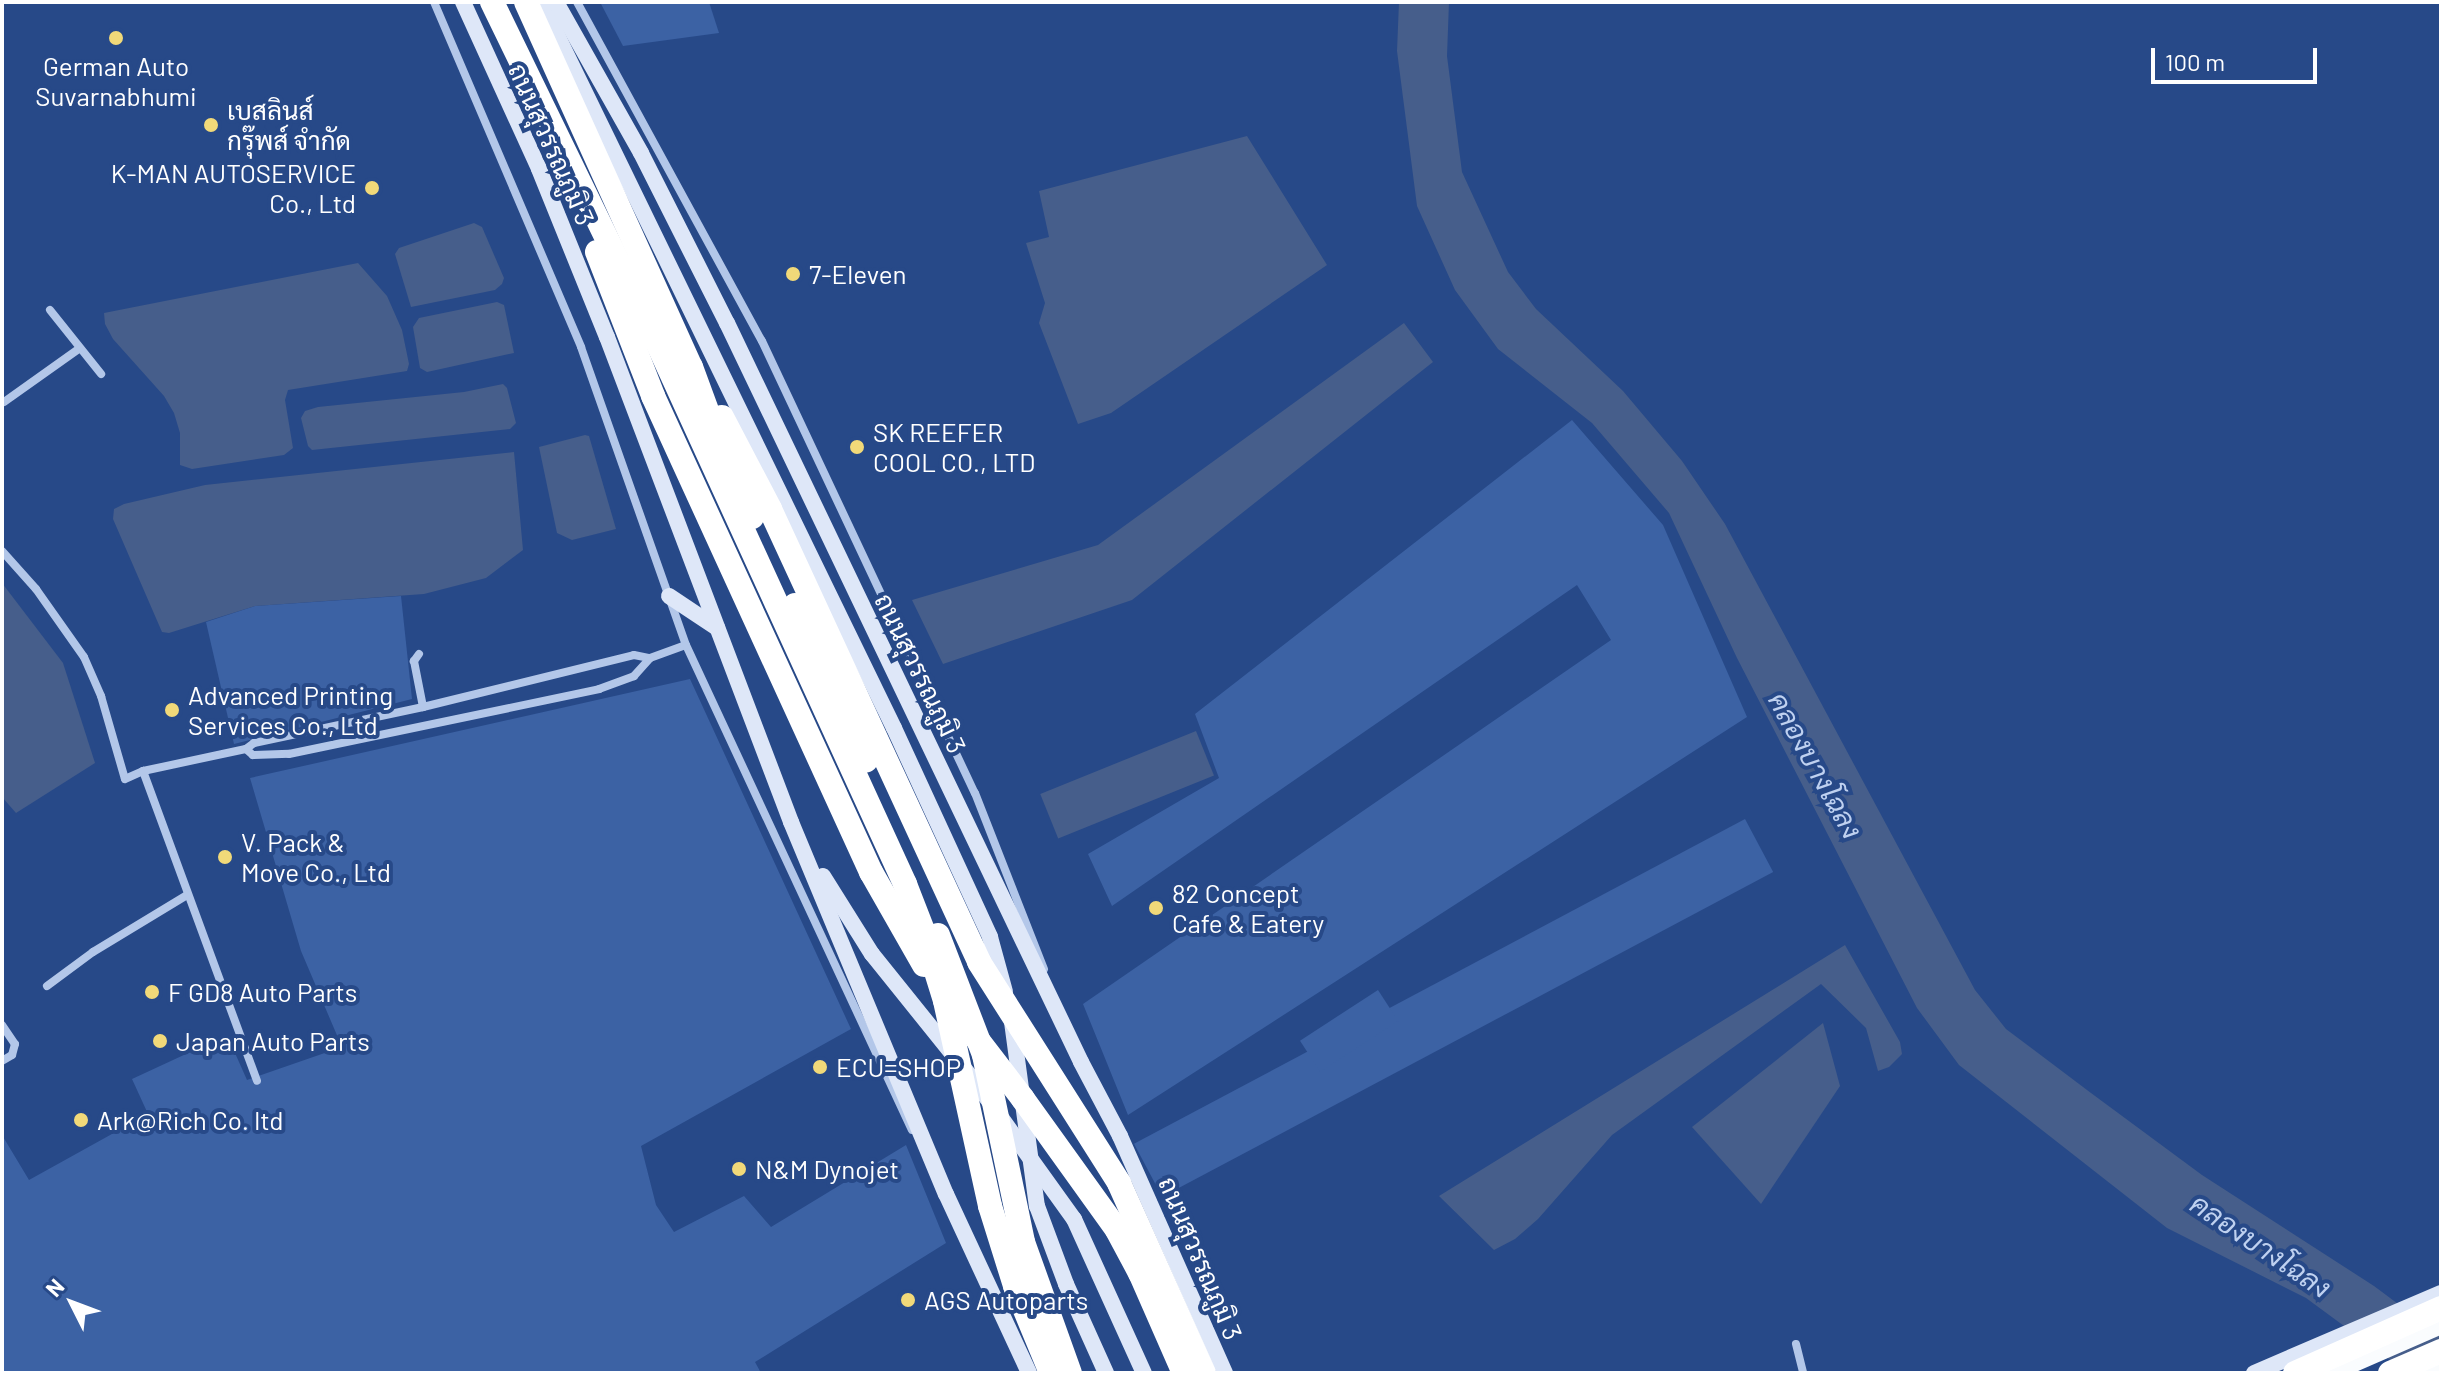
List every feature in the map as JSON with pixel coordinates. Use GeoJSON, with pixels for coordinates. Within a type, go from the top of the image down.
{"type":"FeatureCollection","features":[{"type":"Feature","properties":{"kind":"highway"},"geometry":{"type":"LineString","coordinates":[[492,2],[650,327],[905,884],[945,1001],[998,1232],[1051,1373]]}},
{"type":"Feature","properties":{"kind":"highway"},"geometry":{"type":"LineString","coordinates":[[526,2],[691,367],[726,462],[836,689],[973,1019],[993,1092],[1023,1242],[1070,1373]]}},
{"type":"Feature","properties":{"kind":"highway"},"geometry":{"type":"LineString","coordinates":[[555,137],[653,396],[871,872],[914,949],[952,1008],[1051,1136],[1117,1230],[1146,1285],[1184,1373]]}},
{"type":"Feature","properties":{"kind":"highway"},"geometry":{"type":"LineString","coordinates":[[691,367],[770,509],[979,962],[1119,1183],[1204,1373]]}},
{"type":"Feature","properties":{"kind":"highway"},"geometry":{"type":"LineString","coordinates":[[2295,1373],[2440,1298]]}},
{"type":"Feature","properties":{"kind":"highway"},"geometry":{"type":"LineString","coordinates":[[2326,1373],[2441,1325]]}},
{"type":"Feature","properties":{"kind":"highway"},"geometry":{"type":"LineString","coordinates":[[2390,1373],[2441,1351]]}},
{"type":"Feature","properties":{"kind":"highway"},"geometry":{"type":"LineString","coordinates":[[2421,1373],[2441,1364]]}},
{"type":"Feature","properties":{"kind":"main road","name":"ถนนสุวรรณภูมิ 3"},"geometry":{"type":"LineString","coordinates":[[463,2],[539,169],[602,323],[791,822],[946,1194],[1029,1373]]}},
{"type":"Feature","properties":{"kind":"main road"},"geometry":{"type":"LineString","coordinates":[[541,2],[894,728],[990,937],[1010,1009],[1037,1206],[1055,1259],[1106,1373]]}},
{"type":"Feature","properties":{"kind":"main road","name":"ถนนสุวรรณภูมิ 3"},"geometry":{"type":"LineString","coordinates":[[556,2],[641,153],[701,270],[1142,1183],[1168,1250],[1225,1373]]}},
{"type":"Feature","properties":{"kind":"main road"},"geometry":{"type":"LineString","coordinates":[[669,596],[717,628]]}},
{"type":"Feature","properties":{"kind":"main road"},"geometry":{"type":"LineString","coordinates":[[791,822],[872,954],[979,1087],[1074,1219],[1144,1373]]}},
{"type":"Feature","properties":{"kind":"main road"},"geometry":{"type":"LineString","coordinates":[[2254,1373],[2440,1298]]}},
{"type":"Feature","properties":{"kind":"street"},"geometry":{"type":"LineString","coordinates":[[434,2],[581,347],[686,645],[898,1106],[946,1194]]}},
{"type":"Feature","properties":{"kind":"street"},"geometry":{"type":"LineString","coordinates":[[577,2],[727,272],[876,576],[975,793],[1081,1062]]}},
{"type":"Feature","properties":{"kind":"street"},"geometry":{"type":"LineString","coordinates":[[50,310],[101,374]]}},
{"type":"Feature","properties":{"kind":"street"},"geometry":{"type":"LineString","coordinates":[[4,402],[80,348]]}},
{"type":"Feature","properties":{"kind":"street"},"geometry":{"type":"LineString","coordinates":[[2,551],[36,589],[84,657],[101,696],[125,779],[143,771],[246,749],[254,743],[423,707],[634,655],[650,658]]}},
{"type":"Feature","properties":{"kind":"street"},"geometry":{"type":"LineString","coordinates":[[246,749],[253,755],[289,754],[599,689],[634,676],[650,658],[686,645]]}},
{"type":"Feature","properties":{"kind":"street"},"geometry":{"type":"LineString","coordinates":[[419,654],[414,659],[423,707]]}},
{"type":"Feature","properties":{"kind":"street"},"geometry":{"type":"LineString","coordinates":[[143,771],[257,1081]]}},
{"type":"Feature","properties":{"kind":"street"},"geometry":{"type":"LineString","coordinates":[[47,986],[93,952],[187,895]]}},
{"type":"Feature","properties":{"kind":"street"},"geometry":{"type":"LineString","coordinates":[[2,1025],[15,1044],[12,1055],[2,1061]]}},
{"type":"Feature","properties":{"kind":"street"},"geometry":{"type":"LineString","coordinates":[[1796,1344],[1803,1373]]}},
{"type":"Feature","properties":{"kind":"shaded area"},"geometry":{"type":"Polygon","coordinates":[[[600,2],[709,2],[719,33],[623,46],[600,2]]]}},
{"type":"Feature","properties":{"kind":"shaded area"},"geometry":{"type":"Polygon","coordinates":[[[1572,420],[1663,525],[1747,717],[1128,1115],[1083,1004],[1611,640],[1577,585],[1112,906],[1088,854],[1219,778],[1195,714],[1572,420]]]}},
{"type":"Feature","properties":{"kind":"shaded area"},"geometry":{"type":"Polygon","coordinates":[[[401,596],[412,699],[234,744],[206,622],[255,606],[401,596]]]}},
{"type":"Feature","properties":{"kind":"shaded area"},"geometry":{"type":"Polygon","coordinates":[[[690,679],[851,1029],[641,1146],[656,1205],[674,1232],[744,1196],[771,1227],[906,1145],[946,1243],[755,1362],[761,1373],[2,1373],[2,1135],[29,1180],[148,1114],[132,1079],[227,1035],[247,1080],[342,1047],[301,951],[250,778],[690,679]]]}},
{"type":"Feature","properties":{"kind":"shaded area"},"geometry":{"type":"Polygon","coordinates":[[[1745,819],[1773,872],[1162,1197],[1134,1144],[1745,819]]]}},
{"type":"Feature","properties":{"kind":"shaded area"},"geometry":{"type":"Polygon","coordinates":[[[1378,990],[1398,1021],[1320,1072],[1300,1041],[1378,990]]]}},
{"type":"Feature","properties":{"kind":"water","name":"คลองบางโฉลง"},"geometry":{"type":"Polygon","coordinates":[[[1399,2],[1449,2],[1447,56],[1462,172],[1508,272],[1536,309],[1623,391],[1682,461],[1725,524],[1975,990],[2006,1029],[2091,1093],[2202,1175],[2374,1286],[2441,1336],[2441,1373],[2408,1373],[2306,1298],[2167,1228],[1959,1065],[1917,1008],[1737,658],[1669,513],[1592,423],[1498,349],[1455,290],[1417,206],[1397,51],[1399,2]]]}},
{"type":"Feature","properties":{"kind":"water"},"geometry":{"type":"Polygon","coordinates":[[[1247,136],[1327,265],[1111,413],[1078,424],[1039,323],[1045,303],[1026,243],[1049,237],[1039,191],[1247,136]]]}},
{"type":"Feature","properties":{"kind":"water"},"geometry":{"type":"Polygon","coordinates":[[[474,223],[482,227],[504,278],[502,284],[495,290],[411,307],[395,254],[399,248],[474,223]]]}},
{"type":"Feature","properties":{"kind":"water"},"geometry":{"type":"Polygon","coordinates":[[[358,263],[387,296],[402,330],[409,364],[407,371],[288,390],[285,400],[293,448],[284,455],[192,469],[180,465],[180,433],[174,413],[164,396],[113,339],[105,324],[104,313],[358,263]]]}},
{"type":"Feature","properties":{"kind":"water"},"geometry":{"type":"Polygon","coordinates":[[[497,302],[504,305],[514,353],[427,372],[420,368],[413,327],[419,318],[497,302]]]}},
{"type":"Feature","properties":{"kind":"water"},"geometry":{"type":"Polygon","coordinates":[[[1404,323],[1433,362],[1132,600],[943,664],[912,600],[1098,545],[1404,323]]]}},
{"type":"Feature","properties":{"kind":"water"},"geometry":{"type":"Polygon","coordinates":[[[503,384],[507,388],[516,423],[510,429],[312,450],[308,446],[301,418],[305,411],[318,407],[464,392],[503,384]]]}},
{"type":"Feature","properties":{"kind":"water"},"geometry":{"type":"Polygon","coordinates":[[[589,436],[616,529],[572,540],[557,533],[539,447],[589,436]]]}},
{"type":"Feature","properties":{"kind":"water"},"geometry":{"type":"Polygon","coordinates":[[[514,452],[523,550],[486,578],[424,594],[255,606],[169,633],[162,632],[113,519],[114,509],[124,504],[205,485],[514,452]]]}},
{"type":"Feature","properties":{"kind":"water"},"geometry":{"type":"Polygon","coordinates":[[[2,583],[63,663],[95,763],[16,813],[2,797],[2,583]]]}},
{"type":"Feature","properties":{"kind":"water"},"geometry":{"type":"Polygon","coordinates":[[[1196,731],[1214,776],[1058,838],[1040,794],[1196,731]]]}},
{"type":"Feature","properties":{"kind":"water"},"geometry":{"type":"Polygon","coordinates":[[[1845,945],[1900,1042],[1902,1054],[1889,1067],[1878,1071],[1866,1028],[1821,984],[1612,1135],[1538,1219],[1515,1239],[1494,1250],[1439,1196],[1845,945]]]}},
{"type":"Feature","properties":{"kind":"water"},"geometry":{"type":"Polygon","coordinates":[[[1823,1023],[1840,1086],[1761,1204],[1692,1127],[1823,1023]]]}},
{"type":"Feature","properties":{"kind":"place","name":"German Auto Suvarnabhumi"},"geometry":{"type":"Point","coordinates":[116,38]}},
{"type":"Feature","properties":{"kind":"place","name":"เบสลินส์ กรุ๊พส์ จำกัด"},"geometry":{"type":"Point","coordinates":[211,125]}},
{"type":"Feature","properties":{"kind":"place","name":"K-MAN AUTOSERVICE Co., Ltd"},"geometry":{"type":"Point","coordinates":[372,188]}},
{"type":"Feature","properties":{"kind":"place","name":"7-Eleven"},"geometry":{"type":"Point","coordinates":[793,274]}},
{"type":"Feature","properties":{"kind":"place","name":"SK REEFER COOL CO., LTD"},"geometry":{"type":"Point","coordinates":[857,447]}},
{"type":"Feature","properties":{"kind":"place","name":"Advanced Printing Services Co., Ltd"},"geometry":{"type":"Point","coordinates":[172,710]}},
{"type":"Feature","properties":{"kind":"place","name":"V. Pack & Move Co., Ltd"},"geometry":{"type":"Point","coordinates":[225,857]}},
{"type":"Feature","properties":{"kind":"place","name":"82 Concept Cafe & Eatery"},"geometry":{"type":"Point","coordinates":[1156,908]}},
{"type":"Feature","properties":{"kind":"place","name":"F GD8 Auto Parts"},"geometry":{"type":"Point","coordinates":[152,992]}},
{"type":"Feature","properties":{"kind":"place","name":"Japan Auto Parts"},"geometry":{"type":"Point","coordinates":[160,1041]}},
{"type":"Feature","properties":{"kind":"place","name":"ECU=SHOP"},"geometry":{"type":"Point","coordinates":[820,1067]}},
{"type":"Feature","properties":{"kind":"place","name":"Ark@Rich Co. ltd"},"geometry":{"type":"Point","coordinates":[81,1120]}},
{"type":"Feature","properties":{"kind":"place","name":"N&M Dynojet"},"geometry":{"type":"Point","coordinates":[739,1169]}},
{"type":"Feature","properties":{"kind":"place","name":"AGS Autoparts"},"geometry":{"type":"Point","coordinates":[908,1300]}}]}
